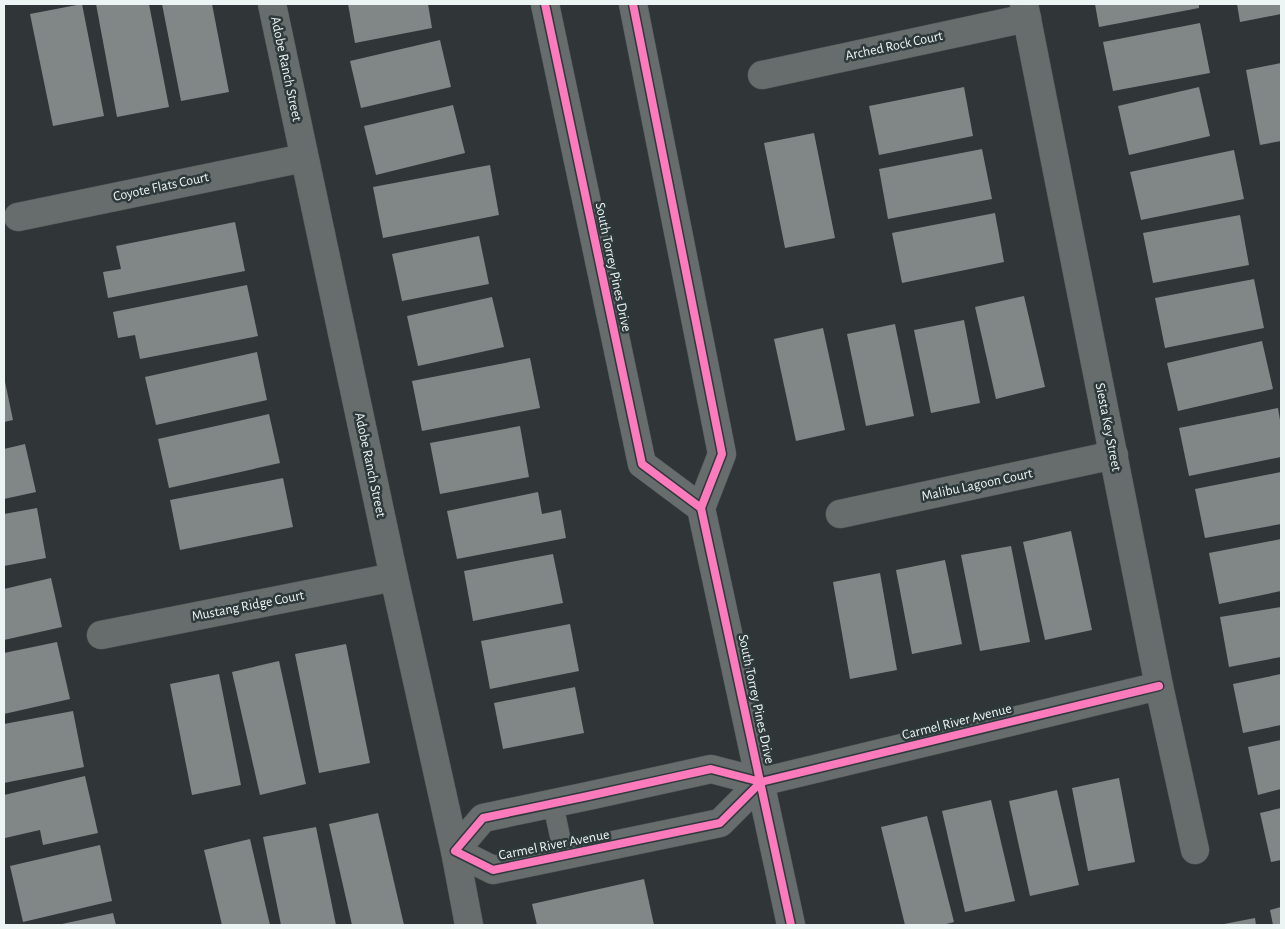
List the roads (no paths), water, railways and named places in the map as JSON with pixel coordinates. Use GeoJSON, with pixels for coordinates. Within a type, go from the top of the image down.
{"type":"FeatureCollection","features":[{"type":"Feature","properties":{"kind":"street","name":"Adobe Ranch Street"},"geometry":{"type":"LineString","coordinates":[[272,4],[394,577],[455,851],[469,925]]}},
{"type":"Feature","properties":{"kind":"street","name":"South Torrey Pines Drive"},"geometry":{"type":"LineString","coordinates":[[545,4],[642,464],[701,508],[791,925]]}},
{"type":"Feature","properties":{"kind":"street"},"geometry":{"type":"LineString","coordinates":[[634,4],[722,454],[701,508]]}},
{"type":"Feature","properties":{"kind":"street","name":"Arched Rock Court"},"geometry":{"type":"LineString","coordinates":[[762,75],[1025,11]]}},
{"type":"Feature","properties":{"kind":"street","name":"Siesta Key Street"},"geometry":{"type":"LineString","coordinates":[[1025,11],[1159,686],[1195,850]]}},
{"type":"Feature","properties":{"kind":"street","name":"Coyote Flats Court"},"geometry":{"type":"LineString","coordinates":[[18,217],[304,158]]}},
{"type":"Feature","properties":{"kind":"street","name":"Malibu Lagoon Court"},"geometry":{"type":"LineString","coordinates":[[840,514],[1114,455]]}},
{"type":"Feature","properties":{"kind":"street","name":"Mustang Ridge Court"},"geometry":{"type":"LineString","coordinates":[[101,635],[394,577]]}},
{"type":"Feature","properties":{"kind":"street","name":"Carmel River Avenue"},"geometry":{"type":"LineString","coordinates":[[761,782],[720,823],[493,870],[455,851],[483,818],[711,769],[761,782],[1159,686]]}},
{"type":"Feature","properties":{"kind":"lane"},"geometry":{"type":"LineString","coordinates":[[553,804],[564,855]]}}]}
